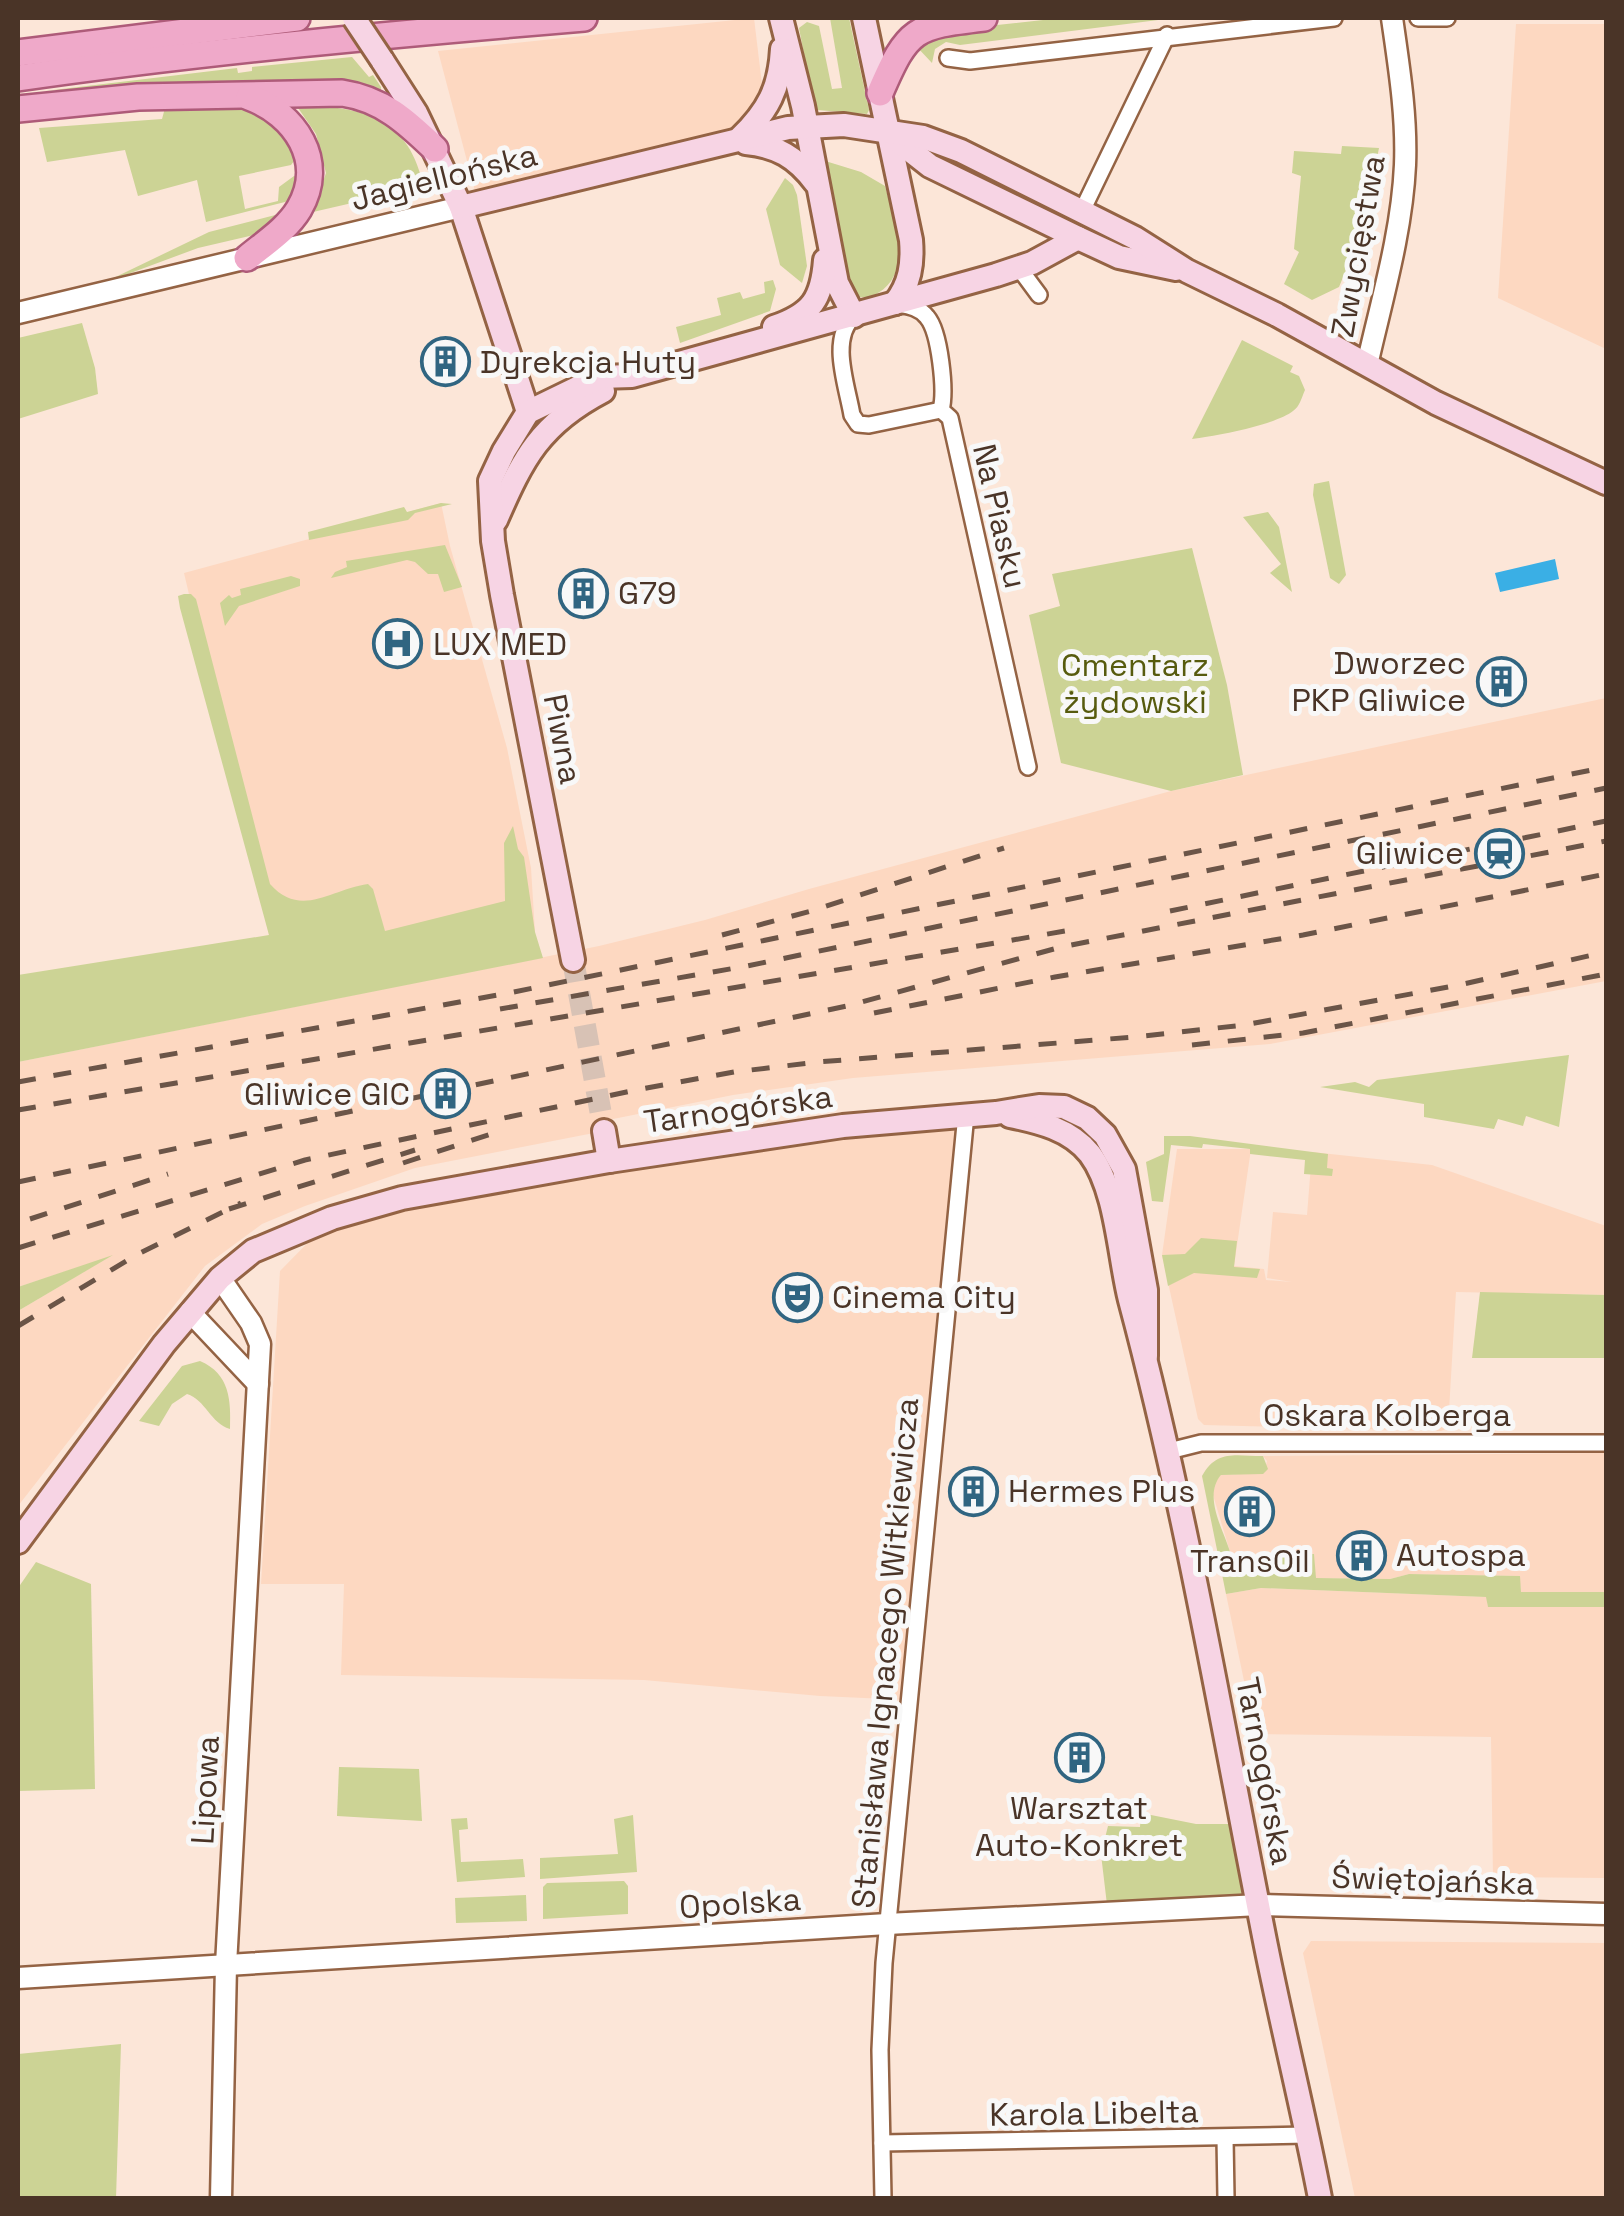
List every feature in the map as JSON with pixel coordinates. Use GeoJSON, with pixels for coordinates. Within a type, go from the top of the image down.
{"type":"FeatureCollection","features":[{"type":"Feature","properties":{"kind":"main road"},"geometry":{"type":"LineString","coordinates":[[18,53],[297,18]]}},
{"type":"Feature","properties":{"kind":"main road"},"geometry":{"type":"LineString","coordinates":[[354,18],[434,149],[461,206],[528,412],[600,377],[632,376],[854,316],[1019,268],[1078,238]]}},
{"type":"Feature","properties":{"kind":"main road"},"geometry":{"type":"LineString","coordinates":[[18,78],[289,44],[584,18]]}},
{"type":"Feature","properties":{"kind":"main road"},"geometry":{"type":"LineString","coordinates":[[864,18],[913,263],[895,304]]}},
{"type":"Feature","properties":{"kind":"main road"},"geometry":{"type":"LineString","coordinates":[[880,93],[904,44],[920,30],[936,23],[984,18]]}},
{"type":"Feature","properties":{"kind":"main road"},"geometry":{"type":"LineString","coordinates":[[782,21],[837,284],[854,316]]}},
{"type":"Feature","properties":{"kind":"main road"},"geometry":{"type":"LineString","coordinates":[[737,142],[762,116],[781,77],[782,21]]}},
{"type":"Feature","properties":{"kind":"main road"},"geometry":{"type":"LineString","coordinates":[[18,109],[86,100],[303,93],[362,96],[393,111],[434,149]]}},
{"type":"Feature","properties":{"kind":"main road"},"geometry":{"type":"LineString","coordinates":[[244,96],[268,104],[298,131],[308,155],[309,178],[306,194],[290,220],[247,258]]}},
{"type":"Feature","properties":{"kind":"main road","name":"Jagiellońska"},"geometry":{"type":"LineString","coordinates":[[461,206],[806,125],[844,126],[939,142],[1082,210],[1187,271]]}},
{"type":"Feature","properties":{"kind":"main road"},"geometry":{"type":"LineString","coordinates":[[888,134],[930,166],[1119,258],[1187,271],[1277,314],[1436,402],[1606,483]]}},
{"type":"Feature","properties":{"kind":"main road"},"geometry":{"type":"LineString","coordinates":[[737,142],[762,144],[788,154],[817,185]]}},
{"type":"Feature","properties":{"kind":"main road"},"geometry":{"type":"LineString","coordinates":[[692,360],[734,339],[801,315],[822,288],[827,239]]}},
{"type":"Feature","properties":{"kind":"main road"},"geometry":{"type":"LineString","coordinates":[[492,529],[522,462],[537,439],[574,407],[632,376]]}},
{"type":"Feature","properties":{"kind":"main road","name":"Piwna"},"geometry":{"type":"LineString","coordinates":[[528,412],[490,481],[492,529],[574,960]]}},
{"type":"Feature","properties":{"kind":"main road","name":"Tarnogórska"},"geometry":{"type":"LineString","coordinates":[[18,1542],[190,1312],[235,1264],[269,1242],[332,1218],[435,1190],[843,1126],[996,1114],[1060,1130],[1090,1154],[1108,1193],[1129,1296],[1169,1451],[1320,2198]]}},
{"type":"Feature","properties":{"kind":"main road"},"geometry":{"type":"LineString","coordinates":[[604,1131],[609,1160]]}},
{"type":"Feature","properties":{"kind":"street"},"geometry":{"type":"LineString","coordinates":[[948,58],[970,61],[1334,18]]}},
{"type":"Feature","properties":{"kind":"street","name":"Zwycięstwa"},"geometry":{"type":"LineString","coordinates":[[1368,364],[1396,238],[1404,170],[1405,120],[1392,18]]}},
{"type":"Feature","properties":{"kind":"street"},"geometry":{"type":"LineString","coordinates":[[1418,18],[1448,18]]}},
{"type":"Feature","properties":{"kind":"street"},"geometry":{"type":"LineString","coordinates":[[1082,210],[1167,36]]}},
{"type":"Feature","properties":{"kind":"street","name":"Jagiellońska"},"geometry":{"type":"LineString","coordinates":[[18,312],[461,206]]}},
{"type":"Feature","properties":{"kind":"street"},"geometry":{"type":"LineString","coordinates":[[1019,268],[1038,294]]}},
{"type":"Feature","properties":{"kind":"street","name":"Na Piasku"},"geometry":{"type":"LineString","coordinates":[[895,304],[916,308],[930,320],[944,386],[941,410],[950,418],[1028,767]]}},
{"type":"Feature","properties":{"kind":"street"},"geometry":{"type":"LineString","coordinates":[[854,316],[843,328],[841,347],[852,415],[858,424],[941,410]]}},
{"type":"Feature","properties":{"kind":"street","name":"Stanisława Ignacego Witkiewicza"},"geometry":{"type":"LineString","coordinates":[[883,2198],[880,2050],[887,1924],[966,1114]]}},
{"type":"Feature","properties":{"kind":"street","name":"Lipowa"},"geometry":{"type":"LineString","coordinates":[[220,1278],[251,1323],[260,1344],[226,1965],[221,2198]]}},
{"type":"Feature","properties":{"kind":"street"},"geometry":{"type":"LineString","coordinates":[[190,1312],[258,1384]]}},
{"type":"Feature","properties":{"kind":"street","name":"Oskara Kolberga"},"geometry":{"type":"LineString","coordinates":[[1169,1451],[1201,1443],[1606,1442]]}},
{"type":"Feature","properties":{"kind":"street","name":"Opolska"},"geometry":{"type":"LineString","coordinates":[[18,1978],[1258,1905]]}},
{"type":"Feature","properties":{"kind":"street","name":"Świętojańska"},"geometry":{"type":"LineString","coordinates":[[1258,1905],[1606,1914]]}},
{"type":"Feature","properties":{"kind":"street","name":"Karola Libelta"},"geometry":{"type":"LineString","coordinates":[[882,2143],[1307,2135]]}},
{"type":"Feature","properties":{"kind":"street"},"geometry":{"type":"LineString","coordinates":[[1225,2138],[1226,2198]]}},
{"type":"Feature","properties":{"kind":"shaded area"},"geometry":{"type":"Polygon","coordinates":[[[754,18],[767,126],[476,195],[438,51],[754,18]]]}},
{"type":"Feature","properties":{"kind":"shaded area"},"geometry":{"type":"Polygon","coordinates":[[[1516,24],[1606,24],[1606,349],[1498,298],[1516,24]]]}},
{"type":"Feature","properties":{"kind":"shaded area"},"geometry":{"type":"Polygon","coordinates":[[[441,503],[507,748],[531,868],[535,932],[319,983],[269,935],[184,573],[441,503]]]}},
{"type":"Feature","properties":{"kind":"shaded area"},"geometry":{"type":"Polygon","coordinates":[[[1606,698],[1606,981],[1270,1044],[853,1078],[733,1095],[603,1121],[604,1131],[415,1168],[262,1224],[205,1266],[18,1506],[18,1311],[107,1258],[18,1287],[18,1062],[599,946],[1171,791],[1606,698]]]}},
{"type":"Feature","properties":{"kind":"shaded area"},"geometry":{"type":"Polygon","coordinates":[[[966,1114],[952,1172],[908,1700],[644,1680],[341,1675],[344,1584],[261,1584],[280,1271],[332,1218],[402,1198],[966,1114]]]}},
{"type":"Feature","properties":{"kind":"shaded area"},"geometry":{"type":"Polygon","coordinates":[[[1177,1149],[1251,1149],[1234,1266],[1264,1269],[1266,1280],[1292,1282],[1267,1278],[1273,1212],[1307,1215],[1312,1152],[1432,1165],[1606,1226],[1606,1295],[1456,1292],[1448,1428],[1441,1431],[1204,1425],[1198,1419],[1162,1255],[1177,1149]]]}},
{"type":"Feature","properties":{"kind":"shaded area"},"geometry":{"type":"Polygon","coordinates":[[[1606,1453],[1606,1592],[1521,1592],[1519,1576],[1409,1574],[1390,1579],[1315,1578],[1314,1554],[1231,1555],[1213,1495],[1221,1475],[1264,1473],[1267,1461],[1263,1456],[1606,1453]]]}},
{"type":"Feature","properties":{"kind":"shaded area"},"geometry":{"type":"Polygon","coordinates":[[[1261,1588],[1487,1597],[1488,1607],[1606,1607],[1606,1878],[1493,1877],[1491,1737],[1255,1734],[1226,1594],[1261,1588]]]}},
{"type":"Feature","properties":{"kind":"shaded area"},"geometry":{"type":"Polygon","coordinates":[[[1311,1941],[1606,1943],[1606,2198],[1355,2198],[1303,1953],[1311,1941]]]}},
{"type":"Feature","properties":{"kind":"green space"},"geometry":{"type":"Polygon","coordinates":[[[830,18],[849,18],[867,114],[814,107],[799,28],[807,22],[819,26],[832,89],[842,88],[830,18]]]}},
{"type":"Feature","properties":{"kind":"green space"},"geometry":{"type":"Polygon","coordinates":[[[1061,18],[1174,18],[960,45],[946,42],[935,49],[932,63],[916,46],[942,31],[1061,18]]]}},
{"type":"Feature","properties":{"kind":"green space"},"geometry":{"type":"Polygon","coordinates":[[[352,57],[369,77],[373,75],[381,92],[191,82],[45,91],[237,68],[238,73],[252,71],[252,67],[352,57]]]}},
{"type":"Feature","properties":{"kind":"green space"},"geometry":{"type":"Polygon","coordinates":[[[296,105],[337,108],[374,117],[402,138],[421,176],[378,197],[313,212],[326,173],[316,134],[296,105]]]}},
{"type":"Feature","properties":{"kind":"green space"},"geometry":{"type":"Polygon","coordinates":[[[246,106],[273,117],[297,157],[291,165],[239,176],[245,209],[278,201],[279,187],[294,176],[299,177],[293,200],[206,222],[197,180],[138,196],[125,150],[47,162],[39,128],[162,119],[165,108],[246,106]]]}},
{"type":"Feature","properties":{"kind":"green space"},"geometry":{"type":"Polygon","coordinates":[[[1342,146],[1379,148],[1363,229],[1339,287],[1312,300],[1284,284],[1299,252],[1294,249],[1301,176],[1292,173],[1294,151],[1341,154],[1342,146]]]}},
{"type":"Feature","properties":{"kind":"green space"},"geometry":{"type":"Polygon","coordinates":[[[822,160],[861,172],[885,186],[899,258],[889,283],[874,295],[863,297],[848,292],[822,160]]]}},
{"type":"Feature","properties":{"kind":"green space"},"geometry":{"type":"Polygon","coordinates":[[[785,178],[797,195],[807,266],[802,283],[780,265],[766,209],[785,178]]]}},
{"type":"Feature","properties":{"kind":"green space"},"geometry":{"type":"Polygon","coordinates":[[[283,213],[262,233],[198,248],[101,284],[209,232],[283,213]]]}},
{"type":"Feature","properties":{"kind":"green space"},"geometry":{"type":"Polygon","coordinates":[[[773,280],[776,289],[770,311],[680,343],[676,327],[721,315],[717,298],[740,292],[743,299],[765,293],[764,282],[773,280]]]}},
{"type":"Feature","properties":{"kind":"green space"},"geometry":{"type":"Polygon","coordinates":[[[82,323],[98,394],[18,419],[18,338],[82,323]]]}},
{"type":"Feature","properties":{"kind":"green space"},"geometry":{"type":"Polygon","coordinates":[[[1242,340],[1293,366],[1290,372],[1299,376],[1305,390],[1300,402],[1293,411],[1273,421],[1192,439],[1242,340]]]}},
{"type":"Feature","properties":{"kind":"green space"},"geometry":{"type":"Polygon","coordinates":[[[1329,481],[1346,575],[1339,584],[1330,578],[1313,495],[1314,484],[1329,481]]]}},
{"type":"Feature","properties":{"kind":"green space"},"geometry":{"type":"Polygon","coordinates":[[[452,504],[415,513],[408,520],[309,540],[308,532],[404,507],[407,512],[452,504]]]}},
{"type":"Feature","properties":{"kind":"green space"},"geometry":{"type":"Polygon","coordinates":[[[1268,512],[1279,527],[1292,592],[1270,573],[1281,564],[1243,517],[1268,512]]]}},
{"type":"Feature","properties":{"kind":"green space"},"geometry":{"type":"Polygon","coordinates":[[[445,545],[462,587],[444,592],[438,574],[428,574],[407,560],[331,578],[347,567],[346,561],[445,545]]]}},
{"type":"Feature","properties":{"kind":"green space","name":"Cmentarz żydowski"},"geometry":{"type":"Polygon","coordinates":[[[1192,548],[1227,685],[1243,775],[1171,791],[1061,763],[1029,615],[1060,606],[1052,574],[1192,548]]]}},
{"type":"Feature","properties":{"kind":"green space"},"geometry":{"type":"Polygon","coordinates":[[[291,576],[300,579],[300,586],[239,606],[225,626],[220,603],[229,595],[232,598],[241,595],[240,589],[291,576]]]}},
{"type":"Feature","properties":{"kind":"green space"},"geometry":{"type":"Polygon","coordinates":[[[178,596],[196,599],[270,884],[282,894],[305,901],[368,884],[373,889],[385,931],[505,901],[504,843],[513,826],[524,857],[535,932],[543,958],[18,1062],[18,975],[269,935],[180,608],[178,596]]]}},
{"type":"Feature","properties":{"kind":"green space"},"geometry":{"type":"Polygon","coordinates":[[[1569,1055],[1559,1127],[1526,1116],[1523,1126],[1498,1119],[1494,1129],[1424,1117],[1424,1104],[1320,1087],[1355,1082],[1369,1087],[1377,1080],[1569,1055]]]}},
{"type":"Feature","properties":{"kind":"green space"},"geometry":{"type":"Polygon","coordinates":[[[1164,1136],[1328,1154],[1327,1168],[1333,1169],[1332,1176],[1304,1174],[1305,1160],[1250,1154],[1250,1149],[1171,1145],[1163,1202],[1152,1201],[1146,1162],[1164,1154],[1164,1136]]]}},
{"type":"Feature","properties":{"kind":"green space"},"geometry":{"type":"Polygon","coordinates":[[[1201,1238],[1237,1241],[1234,1267],[1260,1269],[1257,1278],[1194,1273],[1168,1286],[1162,1255],[1185,1254],[1201,1238]]]}},
{"type":"Feature","properties":{"kind":"green space"},"geometry":{"type":"Polygon","coordinates":[[[113,1255],[18,1311],[18,1287],[113,1255]]]}},
{"type":"Feature","properties":{"kind":"green space"},"geometry":{"type":"Polygon","coordinates":[[[1480,1292],[1606,1295],[1606,1358],[1472,1358],[1480,1292]]]}},
{"type":"Feature","properties":{"kind":"green space"},"geometry":{"type":"Polygon","coordinates":[[[200,1361],[217,1373],[227,1389],[230,1429],[187,1394],[172,1404],[159,1426],[139,1421],[182,1366],[200,1361]]]}},
{"type":"Feature","properties":{"kind":"green space"},"geometry":{"type":"Polygon","coordinates":[[[1263,1456],[1268,1469],[1263,1474],[1221,1475],[1216,1484],[1214,1504],[1231,1555],[1314,1554],[1316,1578],[1390,1579],[1409,1574],[1520,1576],[1521,1592],[1606,1592],[1606,1607],[1488,1607],[1486,1597],[1261,1588],[1226,1594],[1202,1476],[1221,1458],[1263,1456]]]}},
{"type":"Feature","properties":{"kind":"green space"},"geometry":{"type":"Polygon","coordinates":[[[36,1562],[91,1584],[95,1789],[18,1791],[18,1588],[36,1562]]]}},
{"type":"Feature","properties":{"kind":"green space"},"geometry":{"type":"Polygon","coordinates":[[[339,1767],[419,1769],[422,1821],[337,1816],[339,1767]]]}},
{"type":"Feature","properties":{"kind":"green space"},"geometry":{"type":"Polygon","coordinates":[[[1141,1813],[1196,1824],[1243,1824],[1259,1905],[1108,1913],[1100,1846],[1108,1826],[1140,1827],[1141,1813]]]}},
{"type":"Feature","properties":{"kind":"green space"},"geometry":{"type":"Polygon","coordinates":[[[633,1815],[637,1872],[540,1879],[540,1858],[618,1854],[614,1819],[633,1815]]]}},
{"type":"Feature","properties":{"kind":"green space"},"geometry":{"type":"Polygon","coordinates":[[[467,1818],[468,1829],[459,1830],[461,1862],[523,1859],[525,1877],[457,1882],[451,1819],[467,1818]]]}},
{"type":"Feature","properties":{"kind":"green space"},"geometry":{"type":"Polygon","coordinates":[[[624,1881],[628,1886],[628,1914],[543,1919],[543,1887],[547,1883],[624,1881]]]}},
{"type":"Feature","properties":{"kind":"green space"},"geometry":{"type":"Polygon","coordinates":[[[526,1895],[527,1921],[456,1923],[455,1898],[526,1895]]]}},
{"type":"Feature","properties":{"kind":"green space"},"geometry":{"type":"Polygon","coordinates":[[[121,2044],[116,2198],[18,2198],[18,2054],[121,2044]]]}},
{"type":"Feature","properties":{"kind":"water"},"geometry":{"type":"Polygon","coordinates":[[[1555,559],[1559,579],[1500,592],[1495,573],[1555,559]]]}},
{"type":"Feature","properties":{"kind":"tunnel"},"geometry":{"type":"LineString","coordinates":[[573,960],[604,1131]]}},
{"type":"Feature","properties":{"kind":"railway"},"geometry":{"type":"LineString","coordinates":[[18,1082],[509,993],[1606,767]]}},
{"type":"Feature","properties":{"kind":"railway"},"geometry":{"type":"LineString","coordinates":[[500,1009],[747,966],[1606,788]]}},
{"type":"Feature","properties":{"kind":"railway"},"geometry":{"type":"LineString","coordinates":[[1170,911],[1606,821]]}},
{"type":"Feature","properties":{"kind":"railway"},"geometry":{"type":"LineString","coordinates":[[18,1182],[847,1006],[1061,947],[1606,841]]}},
{"type":"Feature","properties":{"kind":"railway"},"geometry":{"type":"LineString","coordinates":[[722,935],[811,911],[1004,848]]}},
{"type":"Feature","properties":{"kind":"railway"},"geometry":{"type":"LineString","coordinates":[[874,1013],[1055,977],[1303,935],[1606,874]]}},
{"type":"Feature","properties":{"kind":"railway"},"geometry":{"type":"LineString","coordinates":[[18,1110],[1077,929]]}},
{"type":"Feature","properties":{"kind":"railway"},"geometry":{"type":"LineString","coordinates":[[18,1248],[305,1160],[641,1089],[818,1062],[1244,1025],[1459,985],[1606,952]]}},
{"type":"Feature","properties":{"kind":"railway"},"geometry":{"type":"LineString","coordinates":[[1192,1045],[1303,1033],[1606,974]]}},
{"type":"Feature","properties":{"kind":"railway"},"geometry":{"type":"LineString","coordinates":[[403,1163],[494,1133]]}},
{"type":"Feature","properties":{"kind":"railway"},"geometry":{"type":"LineString","coordinates":[[229,1209],[415,1150]]}},
{"type":"Feature","properties":{"kind":"railway"},"geometry":{"type":"LineString","coordinates":[[30,1219],[168,1174]]}},
{"type":"Feature","properties":{"kind":"railway"},"geometry":{"type":"LineString","coordinates":[[18,1326],[138,1254],[241,1203]]}},
{"type":"Feature","properties":{"kind":"place","name":"Dyrekcja Huty"},"geometry":{"type":"Point","coordinates":[445,362]}},
{"type":"Feature","properties":{"kind":"place","name":"G79"},"geometry":{"type":"Point","coordinates":[583,593]}},
{"type":"Feature","properties":{"kind":"place","name":"LUX MED"},"geometry":{"type":"Point","coordinates":[398,644]}},
{"type":"Feature","properties":{"kind":"place","name":"Dworzec PKP Gliwice"},"geometry":{"type":"Point","coordinates":[1501,681]}},
{"type":"Feature","properties":{"kind":"place","name":"Gliwice"},"geometry":{"type":"Point","coordinates":[1499,853]}},
{"type":"Feature","properties":{"kind":"place","name":"Gliwice GlC"},"geometry":{"type":"Point","coordinates":[445,1094]}},
{"type":"Feature","properties":{"kind":"place","name":"Cinema City"},"geometry":{"type":"Point","coordinates":[797,1297]}},
{"type":"Feature","properties":{"kind":"place","name":"Hermes Plus"},"geometry":{"type":"Point","coordinates":[973,1491]}},
{"type":"Feature","properties":{"kind":"place","name":"TransOil"},"geometry":{"type":"Point","coordinates":[1250,1511]}},
{"type":"Feature","properties":{"kind":"place","name":"Autospa"},"geometry":{"type":"Point","coordinates":[1361,1555]}},
{"type":"Feature","properties":{"kind":"place","name":"Warsztat Auto-Konkret"},"geometry":{"type":"Point","coordinates":[1079,1758]}}]}
